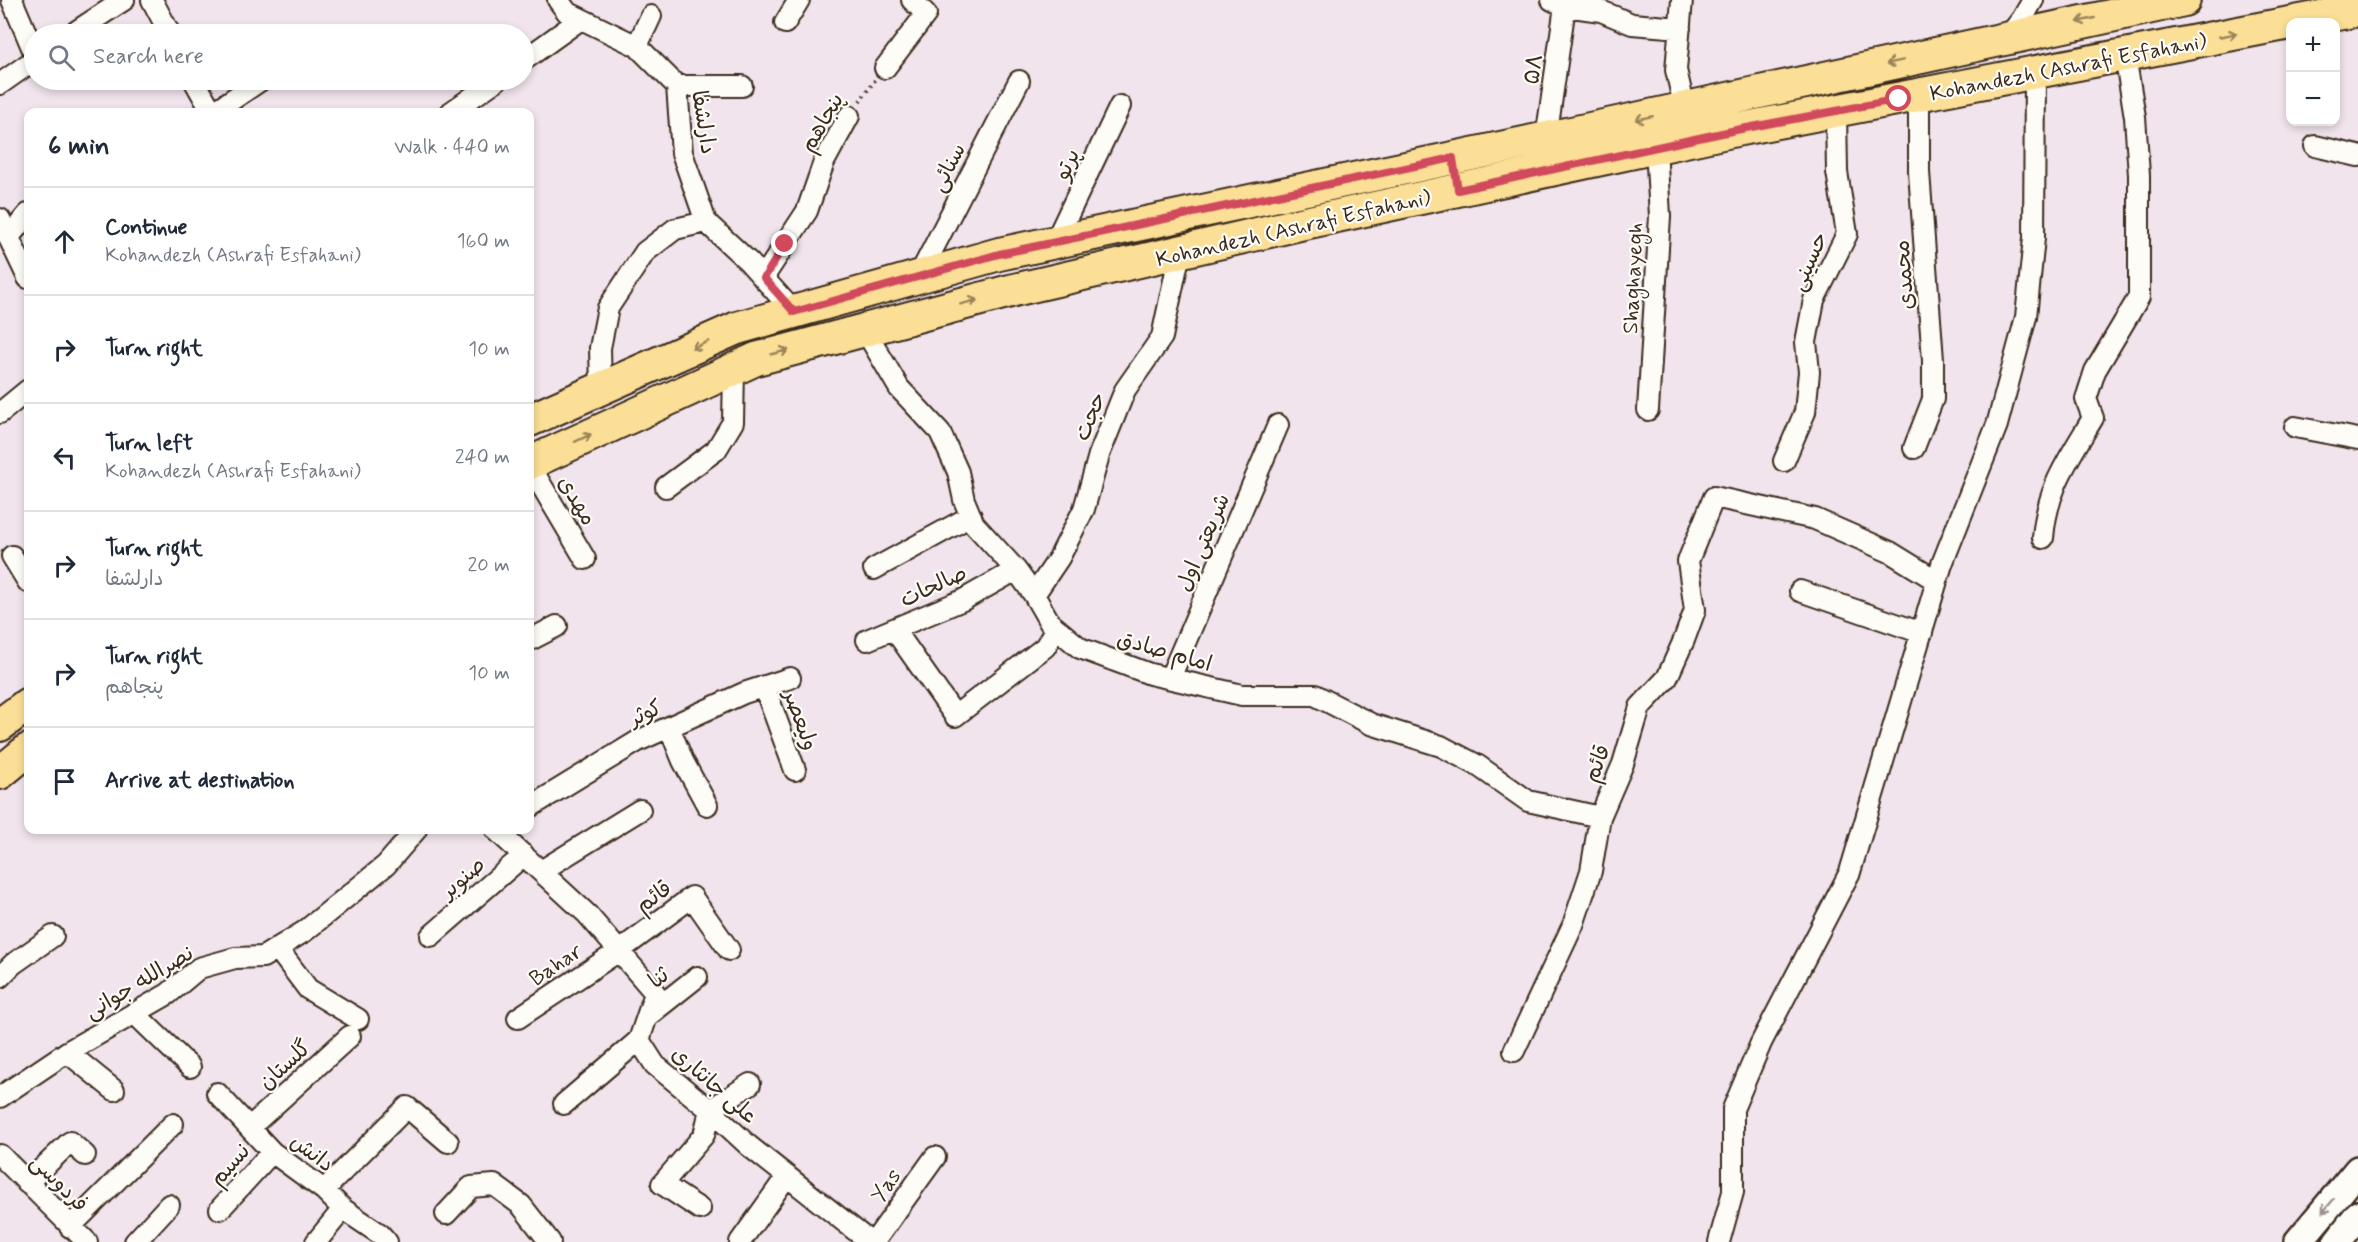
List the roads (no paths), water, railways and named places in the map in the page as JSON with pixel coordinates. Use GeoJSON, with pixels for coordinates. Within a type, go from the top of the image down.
{"type":"FeatureCollection","features":[{"type":"Feature","properties":{"kind":"main road","name":"Kohandezh (Ashrafi Esfahani)"},"geometry":{"type":"LineString","coordinates":[[534,418],[737,328],[999,254],[1546,139],[2184,0]]}},
{"type":"Feature","properties":{"kind":"main road","name":"Kohandezh (Ashrafi Esfahani)"},"geometry":{"type":"LineString","coordinates":[[2322,18],[2358,10]]}},
{"type":"Feature","properties":{"kind":"main road","name":"Kohandezh (Ashrafi Esfahani)"},"geometry":{"type":"LineString","coordinates":[[534,462],[756,359],[1014,290],[1656,148],[1836,111],[2286,25]]}},
{"type":"Feature","properties":{"kind":"main road"},"geometry":{"type":"LineString","coordinates":[[1453,158],[1458,190]]}},
{"type":"Feature","properties":{"kind":"main road"},"geometry":{"type":"LineString","coordinates":[[0,725],[24,707]]}},
{"type":"Feature","properties":{"kind":"main road"},"geometry":{"type":"LineString","coordinates":[[0,773],[24,753]]}},
{"type":"Feature","properties":{"kind":"main road"},"geometry":{"type":"LineString","coordinates":[[2308,1239],[2358,1170]]}},
{"type":"Feature","properties":{"kind":"main road"},"geometry":{"type":"LineString","coordinates":[[2337,1242],[2358,1215]]}},
{"type":"Feature","properties":{"kind":"street"},"geometry":{"type":"LineString","coordinates":[[12,0],[24,28]]}},
{"type":"Feature","properties":{"kind":"street"},"geometry":{"type":"LineString","coordinates":[[87,24],[124,0]]}},
{"type":"Feature","properties":{"kind":"street"},"geometry":{"type":"LineString","coordinates":[[152,0],[165,24]]}},
{"type":"Feature","properties":{"kind":"street","name":"دارلشفا"},"geometry":{"type":"LineString","coordinates":[[558,0],[567,12],[637,46],[677,86],[682,153],[706,222],[764,278],[794,312]]}},
{"type":"Feature","properties":{"kind":"street"},"geometry":{"type":"LineString","coordinates":[[785,23],[799,0]]}},
{"type":"Feature","properties":{"kind":"street"},"geometry":{"type":"LineString","coordinates":[[885,68],[926,14],[912,0]]}},
{"type":"Feature","properties":{"kind":"street"},"geometry":{"type":"LineString","coordinates":[[1682,0],[1676,70],[1685,109]]}},
{"type":"Feature","properties":{"kind":"street"},"geometry":{"type":"LineString","coordinates":[[2007,38],[2033,0]]}},
{"type":"Feature","properties":{"kind":"street"},"geometry":{"type":"LineString","coordinates":[[1558,3],[1601,11],[1632,24],[1680,28]]}},
{"type":"Feature","properties":{"kind":"street","name":"۵۸"},"geometry":{"type":"LineString","coordinates":[[1546,139],[1558,3]]}},
{"type":"Feature","properties":{"kind":"street"},"geometry":{"type":"LineString","coordinates":[[637,46],[651,16]]}},
{"type":"Feature","properties":{"kind":"street"},"geometry":{"type":"LineString","coordinates":[[534,53],[581,19]]}},
{"type":"Feature","properties":{"kind":"street"},"geometry":{"type":"LineString","coordinates":[[2043,538],[2045,514],[2057,476],[2092,418],[2086,399],[2095,371],[2139,297],[2139,175],[2135,117],[2125,55]]}},
{"type":"Feature","properties":{"kind":"street"},"geometry":{"type":"LineString","coordinates":[[0,84],[24,67]]}},
{"type":"Feature","properties":{"kind":"street"},"geometry":{"type":"LineString","coordinates":[[1719,1242],[1733,1192],[1733,1109],[1761,1043],[1850,872],[1937,581],[1997,425],[2026,317],[2034,238],[2035,73]]}},
{"type":"Feature","properties":{"kind":"street","name":"سنائی"},"geometry":{"type":"LineString","coordinates":[[918,276],[1019,81]]}},
{"type":"Feature","properties":{"kind":"street"},"geometry":{"type":"LineString","coordinates":[[677,86],[742,86]]}},
{"type":"Feature","properties":{"kind":"street"},"geometry":{"type":"LineString","coordinates":[[200,90],[211,108]]}},
{"type":"Feature","properties":{"kind":"street"},"geometry":{"type":"LineString","coordinates":[[219,108],[246,90]]}},
{"type":"Feature","properties":{"kind":"street"},"geometry":{"type":"LineString","coordinates":[[457,108],[483,90]]}},
{"type":"Feature","properties":{"kind":"street","name":"محمدی"},"geometry":{"type":"LineString","coordinates":[[1914,448],[1933,399],[1933,360],[1919,172],[1919,95]]}},
{"type":"Feature","properties":{"kind":"street","name":"پرتو"},"geometry":{"type":"LineString","coordinates":[[1055,243],[1120,106]]}},
{"type":"Feature","properties":{"kind":"street","name":"حسینی"},"geometry":{"type":"LineString","coordinates":[[1784,461],[1805,412],[1809,372],[1806,342],[1814,300],[1847,234],[1837,172],[1836,111]]}},
{"type":"Feature","properties":{"kind":"street","name":"پنجاهم"},"geometry":{"type":"LineString","coordinates":[[764,278],[807,211],[824,162],[849,116]]}},
{"type":"Feature","properties":{"kind":"street"},"geometry":{"type":"LineString","coordinates":[[2315,146],[2358,156]]}},
{"type":"Feature","properties":{"kind":"street","name":"Shaghayegh"},"geometry":{"type":"LineString","coordinates":[[1648,410],[1660,216],[1656,148]]}},
{"type":"Feature","properties":{"kind":"street"},"geometry":{"type":"LineString","coordinates":[[0,219],[24,269]]}},
{"type":"Feature","properties":{"kind":"street"},"geometry":{"type":"LineString","coordinates":[[9,237],[24,219]]}},
{"type":"Feature","properties":{"kind":"street"},"geometry":{"type":"LineString","coordinates":[[601,388],[600,348],[608,308],[645,252],[675,229],[706,222]]}},
{"type":"Feature","properties":{"kind":"street","name":"حجت"},"geometry":{"type":"LineString","coordinates":[[1034,595],[1059,558],[1084,509],[1099,455],[1125,390],[1162,337],[1180,252]]}},
{"type":"Feature","properties":{"kind":"street","name":"امام صادق"},"geometry":{"type":"LineString","coordinates":[[865,330],[899,388],[940,432],[958,472],[964,500],[974,524],[1016,570],[1034,595],[1050,624],[1080,648],[1150,674],[1242,695],[1315,695],[1371,724],[1441,746],[1477,765],[1528,801],[1600,817]]}},
{"type":"Feature","properties":{"kind":"street"},"geometry":{"type":"LineString","coordinates":[[666,487],[716,450],[733,422],[734,369]]}},
{"type":"Feature","properties":{"kind":"street"},"geometry":{"type":"LineString","coordinates":[[0,413],[24,393]]}},
{"type":"Feature","properties":{"kind":"street","name":"شریعتی اول"},"geometry":{"type":"LineString","coordinates":[[1170,678],[1278,425]]}},
{"type":"Feature","properties":{"kind":"street"},"geometry":{"type":"LineString","coordinates":[[2295,427],[2358,438]]}},
{"type":"Feature","properties":{"kind":"street","name":"مهدی"},"geometry":{"type":"LineString","coordinates":[[534,471],[585,559]]}},
{"type":"Feature","properties":{"kind":"street","name":"قائم"},"geometry":{"type":"LineString","coordinates":[[1514,1051],[1573,924],[1591,871],[1600,817],[1623,765],[1640,707],[1667,678],[1695,610],[1688,561],[1714,497],[1815,519],[1890,552],[1937,581]]}},
{"type":"Feature","properties":{"kind":"street"},"geometry":{"type":"LineString","coordinates":[[874,569],[971,516]]}},
{"type":"Feature","properties":{"kind":"street"},"geometry":{"type":"LineString","coordinates":[[12,556],[24,576]]}},
{"type":"Feature","properties":{"kind":"street","name":"صالحات"},"geometry":{"type":"LineString","coordinates":[[867,640],[963,600],[1016,570]]}},
{"type":"Feature","properties":{"kind":"street"},"geometry":{"type":"LineString","coordinates":[[1800,591],[1922,633]]}},
{"type":"Feature","properties":{"kind":"street"},"geometry":{"type":"LineString","coordinates":[[534,638],[557,626]]}},
{"type":"Feature","properties":{"kind":"street"},"geometry":{"type":"LineString","coordinates":[[894,629],[955,716],[1045,647],[1056,629]]}},
{"type":"Feature","properties":{"kind":"street","name":"کوثر"},"geometry":{"type":"LineString","coordinates":[[534,805],[638,741],[764,686],[790,678]]}},
{"type":"Feature","properties":{"kind":"street","name":"ولیعصر"},"geometry":{"type":"LineString","coordinates":[[764,686],[795,770]]}},
{"type":"Feature","properties":{"kind":"street"},"geometry":{"type":"LineString","coordinates":[[669,727],[682,761],[707,805]]}},
{"type":"Feature","properties":{"kind":"street"},"geometry":{"type":"LineString","coordinates":[[541,871],[640,810]]}},
{"type":"Feature","properties":{"kind":"street","name":"نصرالله جوانی"},"geometry":{"type":"LineString","coordinates":[[0,1097],[67,1052],[168,994],[199,968],[235,958],[263,957],[305,931],[386,865],[413,834]]}},
{"type":"Feature","properties":{"kind":"street"},"geometry":{"type":"LineString","coordinates":[[500,834],[587,914],[655,993],[639,1040],[564,1104]]}},
{"type":"Feature","properties":{"kind":"street","name":"صنوبر"},"geometry":{"type":"LineString","coordinates":[[431,936],[524,855]]}},
{"type":"Feature","properties":{"kind":"street","name":"قائم"},"geometry":{"type":"LineString","coordinates":[[618,951],[692,897],[729,950]]}},
{"type":"Feature","properties":{"kind":"street"},"geometry":{"type":"LineString","coordinates":[[0,978],[13,964],[53,936]]}},
{"type":"Feature","properties":{"kind":"street","name":"گلستان"},"geometry":{"type":"LineString","coordinates":[[250,1128],[354,1027],[308,989],[277,948]]}},
{"type":"Feature","properties":{"kind":"street","name":"Bahar"},"geometry":{"type":"LineString","coordinates":[[518,1018],[618,951]]}},
{"type":"Feature","properties":{"kind":"street","name":"ثنا"},"geometry":{"type":"LineString","coordinates":[[649,1015],[697,977]]}},
{"type":"Feature","properties":{"kind":"street"},"geometry":{"type":"LineString","coordinates":[[134,1013],[190,1067]]}},
{"type":"Feature","properties":{"kind":"street","name":"علی جانثاری"},"geometry":{"type":"LineString","coordinates":[[639,1040],[655,1065],[710,1110],[749,1146],[872,1242]]}},
{"type":"Feature","properties":{"kind":"street"},"geometry":{"type":"LineString","coordinates":[[67,1052],[114,1090]]}},
{"type":"Feature","properties":{"kind":"street"},"geometry":{"type":"LineString","coordinates":[[700,1209],[662,1184],[704,1135],[710,1110],[750,1084]]}},
{"type":"Feature","properties":{"kind":"street","name":"دانش"},"geometry":{"type":"LineString","coordinates":[[217,1093],[272,1152],[324,1191],[343,1209],[380,1234],[387,1242]]}},
{"type":"Feature","properties":{"kind":"street"},"geometry":{"type":"LineString","coordinates":[[324,1191],[407,1107],[448,1142]]}},
{"type":"Feature","properties":{"kind":"street"},"geometry":{"type":"LineString","coordinates":[[70,1227],[173,1124]]}},
{"type":"Feature","properties":{"kind":"street"},"geometry":{"type":"LineString","coordinates":[[14,1179],[70,1142],[85,1155]]}},
{"type":"Feature","properties":{"kind":"street","name":"نسیم"},"geometry":{"type":"LineString","coordinates":[[220,1209],[272,1152]]}},
{"type":"Feature","properties":{"kind":"street","name":"فردوسی"},"geometry":{"type":"LineString","coordinates":[[0,1155],[14,1179],[87,1242]]}},
{"type":"Feature","properties":{"kind":"street","name":"Yas"},"geometry":{"type":"LineString","coordinates":[[872,1242],[934,1157]]}},
{"type":"Feature","properties":{"kind":"street"},"geometry":{"type":"LineString","coordinates":[[740,1242],[787,1176]]}},
{"type":"Feature","properties":{"kind":"street"},"geometry":{"type":"LineString","coordinates":[[446,1214],[471,1187],[494,1185],[521,1205],[549,1242]]}},
{"type":"Feature","properties":{"kind":"street"},"geometry":{"type":"LineString","coordinates":[[135,1242],[170,1205]]}},
{"type":"Feature","properties":{"kind":"street"},"geometry":{"type":"LineString","coordinates":[[316,1242],[343,1209]]}}]}
